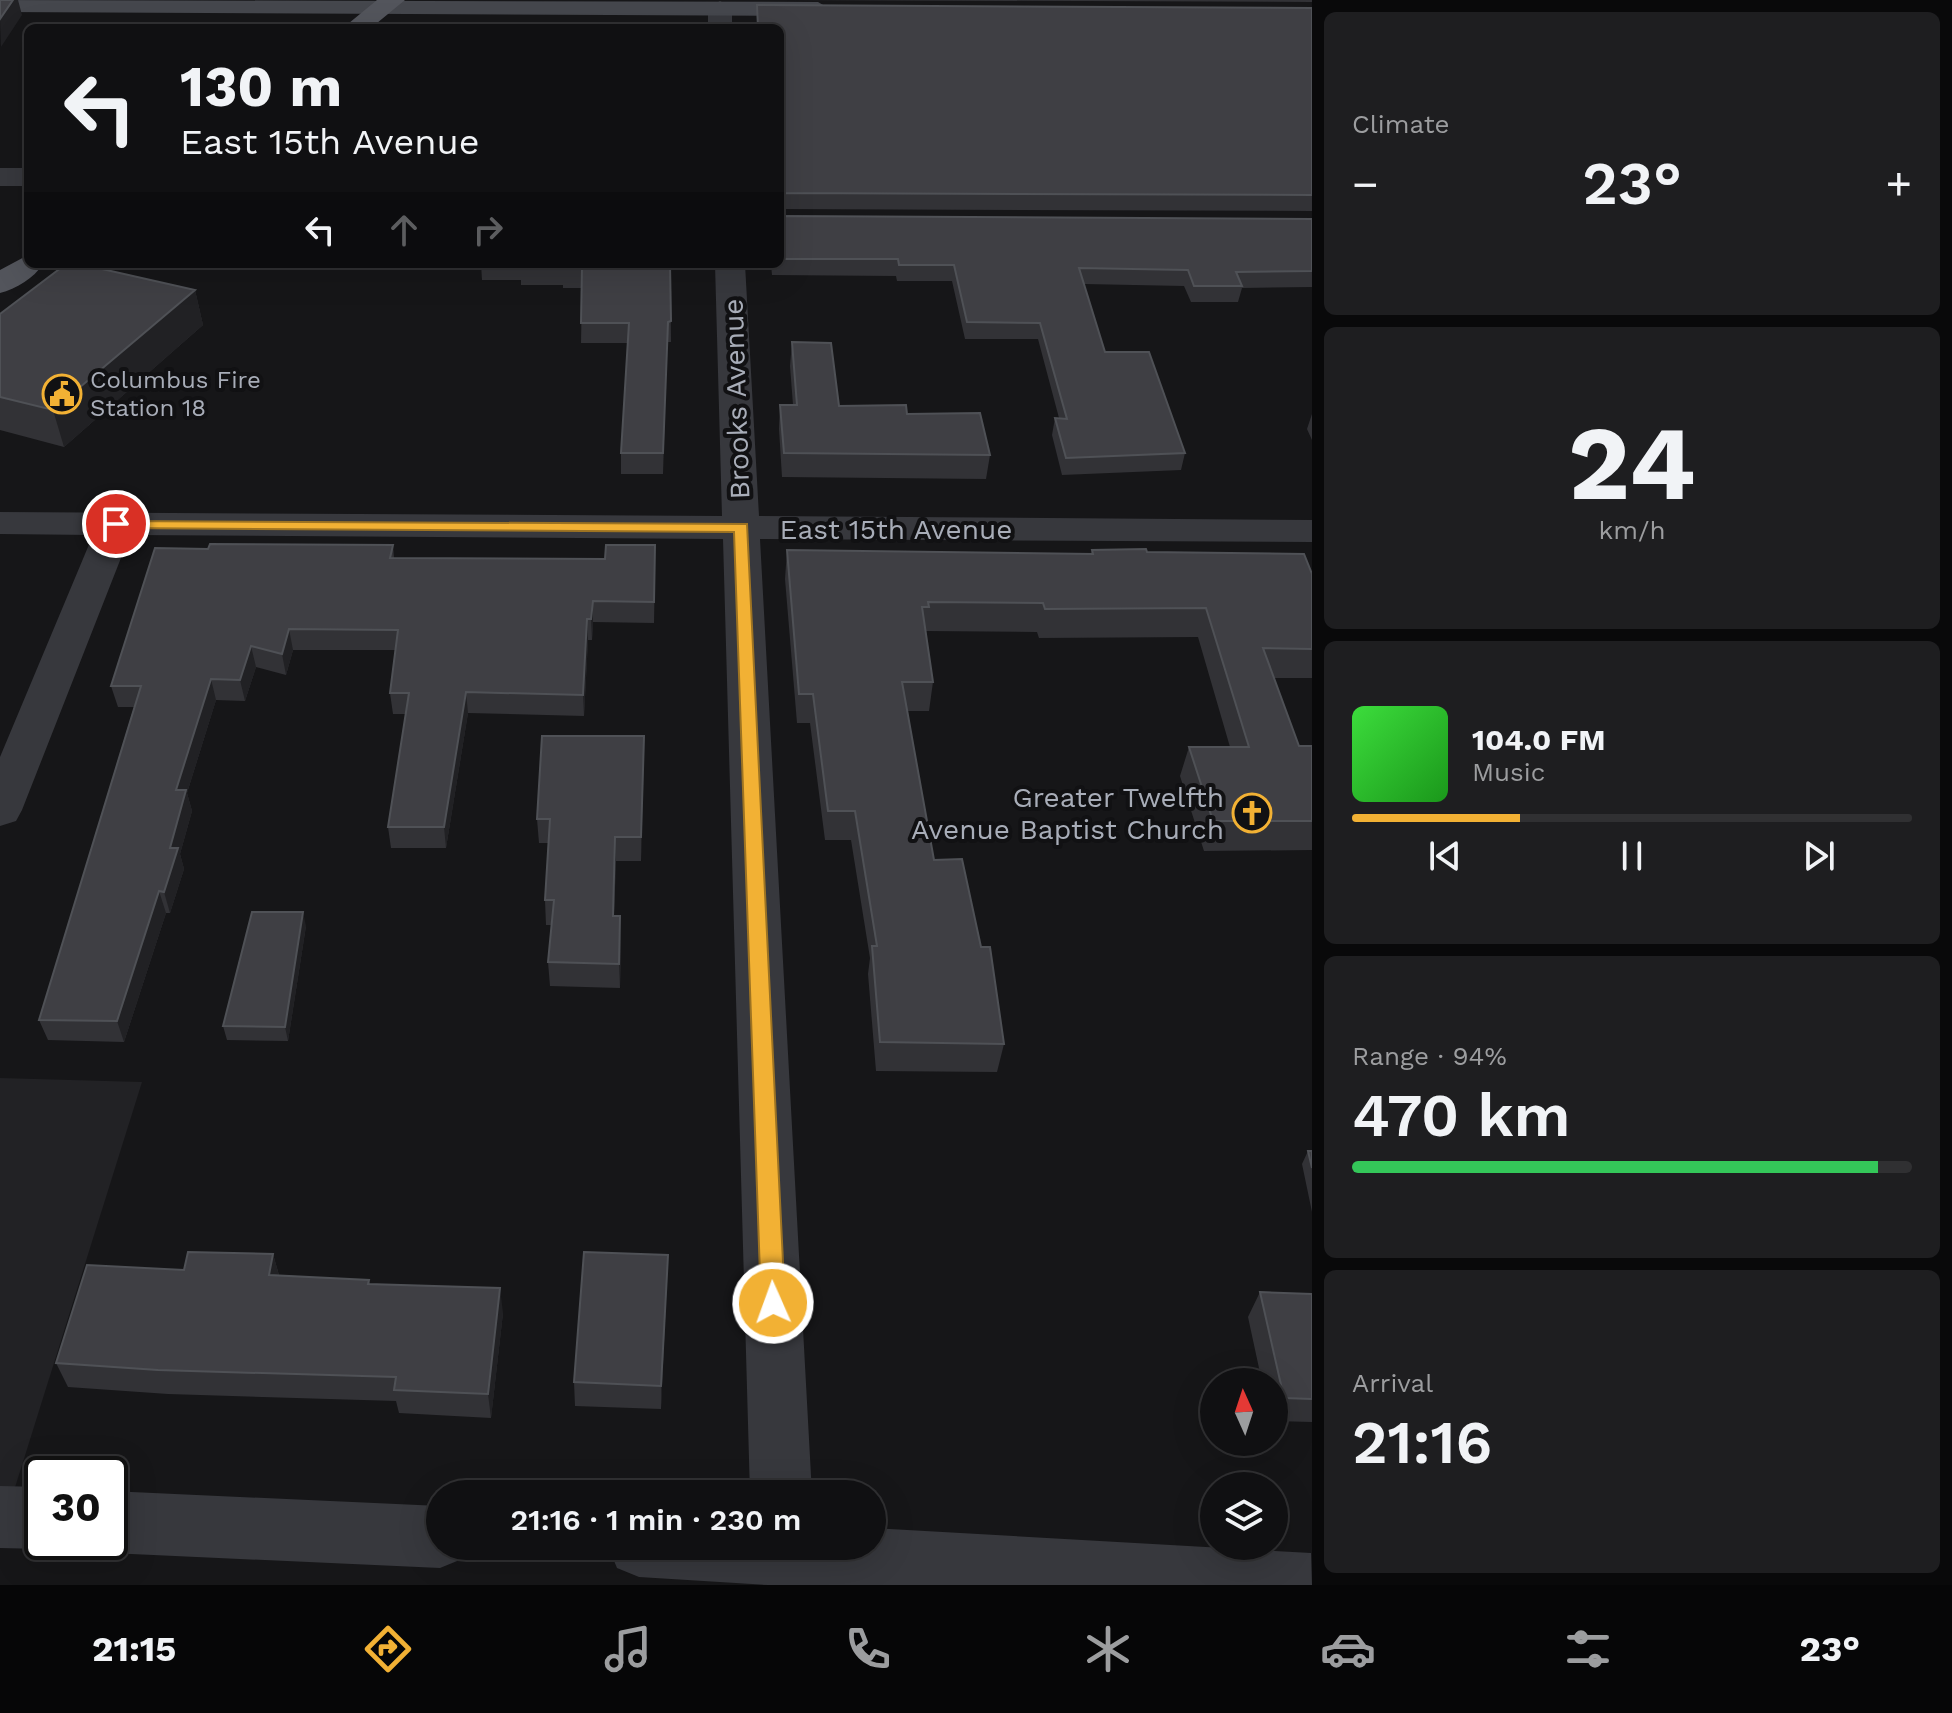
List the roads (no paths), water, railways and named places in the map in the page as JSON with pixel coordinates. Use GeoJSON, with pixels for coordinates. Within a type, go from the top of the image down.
{"type":"FeatureCollection","features":[{"type":"Feature","properties":{"kind":"main road"},"geometry":{"type":"LineString","coordinates":[[360,24],[389,3]]}},
{"type":"Feature","properties":{"kind":"main road"},"geometry":{"type":"LineString","coordinates":[[0,284],[24,267]]}},
{"type":"Feature","properties":{"kind":"street"},"geometry":{"type":"LineString","coordinates":[[0,5],[389,3],[720,18],[844,9]]}},
{"type":"Feature","properties":{"kind":"street"},"geometry":{"type":"LineString","coordinates":[[0,177],[24,177]]}},
{"type":"Feature","properties":{"kind":"street","name":"Brooks Avenue"},"geometry":{"type":"LineString","coordinates":[[730,268],[780,1480]]}},
{"type":"Feature","properties":{"kind":"street","name":"East 15th Avenue"},"geometry":{"type":"LineString","coordinates":[[0,523],[1312,531]]}},
{"type":"Feature","properties":{"kind":"street"},"geometry":{"type":"LineString","coordinates":[[0,810],[116,524]]}},
{"type":"Feature","properties":{"kind":"street"},"geometry":{"type":"LineString","coordinates":[[0,1517],[24,1518]]}},
{"type":"Feature","properties":{"kind":"street"},"geometry":{"type":"LineString","coordinates":[[128,1523],[426,1536]]}},
{"type":"Feature","properties":{"kind":"street"},"geometry":{"type":"LineString","coordinates":[[886,1552],[1311,1585]]}},
{"type":"Feature","properties":{"kind":"place","name":"Columbus Fire Station 18"},"geometry":{"type":"Point","coordinates":[62,394]}},
{"type":"Feature","properties":{"kind":"place","name":"Greater Twelfth Avenue Baptist Church"},"geometry":{"type":"Point","coordinates":[1252,813]}}]}
